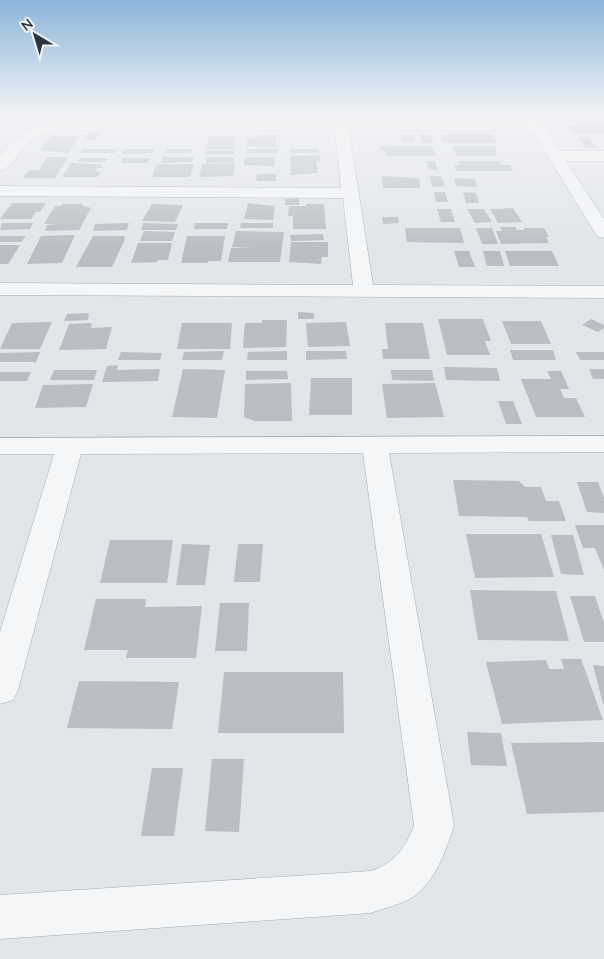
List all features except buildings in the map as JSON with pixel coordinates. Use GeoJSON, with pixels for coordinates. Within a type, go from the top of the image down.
{"type":"FeatureCollection","features":[{"type":"Feature","properties":{"kind":"street"},"geometry":{"type":"LineString","coordinates":[[345,160],[364,291]]}},
{"type":"Feature","properties":{"kind":"street"},"geometry":{"type":"LineString","coordinates":[[558,160],[604,234]]}},
{"type":"Feature","properties":{"kind":"street"},"geometry":{"type":"LineString","coordinates":[[0,191],[351,194]]}},
{"type":"Feature","properties":{"kind":"street"},"geometry":{"type":"LineString","coordinates":[[0,289],[604,292]]}},
{"type":"Feature","properties":{"kind":"street"},"geometry":{"type":"LineString","coordinates":[[0,446],[604,444]]}},
{"type":"Feature","properties":{"kind":"street"},"geometry":{"type":"LineString","coordinates":[[0,690],[70,445]]}},
{"type":"Feature","properties":{"kind":"street"},"geometry":{"type":"LineString","coordinates":[[0,918],[370,892],[394,884],[412,868],[427,848],[434,825],[375,445]]}}]}
